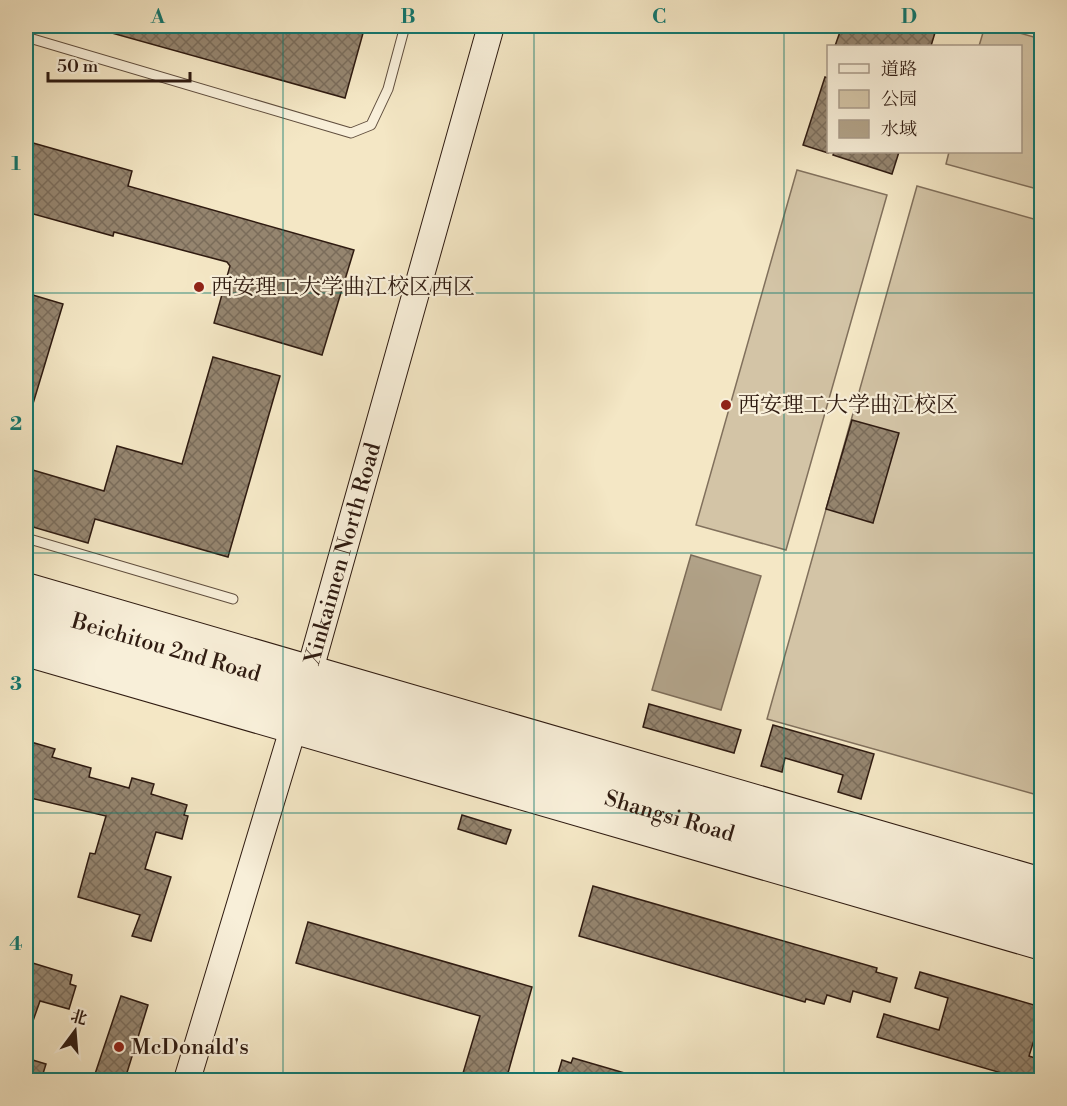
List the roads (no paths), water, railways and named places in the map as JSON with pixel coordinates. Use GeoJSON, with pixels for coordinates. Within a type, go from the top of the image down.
{"type":"FeatureCollection","features":[{"type":"Feature","properties":{"kind":"street","name":"Xinkaimen North Road"},"geometry":{"type":"LineString","coordinates":[[188,1080],[302,699],[491,26]]}},
{"type":"Feature","properties":{"kind":"street"},"geometry":{"type":"LineString","coordinates":[[26,586],[302,699],[1041,947]]}},
{"type":"Feature","properties":{"kind":"street","name":"Beichitou 2nd Road"},"geometry":{"type":"LineString","coordinates":[[26,607],[302,699]]}},
{"type":"Feature","properties":{"kind":"street","name":"Beichitou 2nd Road"},"geometry":{"type":"LineString","coordinates":[[26,630],[302,699]]}},
{"type":"Feature","properties":{"kind":"street"},"geometry":{"type":"LineString","coordinates":[[26,653],[302,699],[1041,881]]}},
{"type":"Feature","properties":{"kind":"street","name":"Shangsi Road"},"geometry":{"type":"LineString","coordinates":[[302,699],[1041,902]]}},
{"type":"Feature","properties":{"kind":"street","name":"Shangsi Road"},"geometry":{"type":"LineString","coordinates":[[302,699],[1041,924]]}},
{"type":"Feature","properties":{"kind":"lane"},"geometry":{"type":"LineString","coordinates":[[26,37],[351,133],[371,125],[388,89],[405,26]]}},
{"type":"Feature","properties":{"kind":"lane"},"geometry":{"type":"LineString","coordinates":[[26,538],[233,599]]}},
{"type":"Feature","properties":{"kind":"water"},"geometry":{"type":"Polygon","coordinates":[[[691,555],[761,576],[721,710],[652,690],[691,555]]]}},
{"type":"Feature","properties":{"kind":"place","name":"西安理工大学曲江校区西区"},"geometry":{"type":"Point","coordinates":[199,287]}},
{"type":"Feature","properties":{"kind":"place","name":"西安理工大学曲江校区"},"geometry":{"type":"Point","coordinates":[726,405]}},
{"type":"Feature","properties":{"kind":"place","name":"McDonald's"},"geometry":{"type":"Point","coordinates":[119,1047]}}]}
